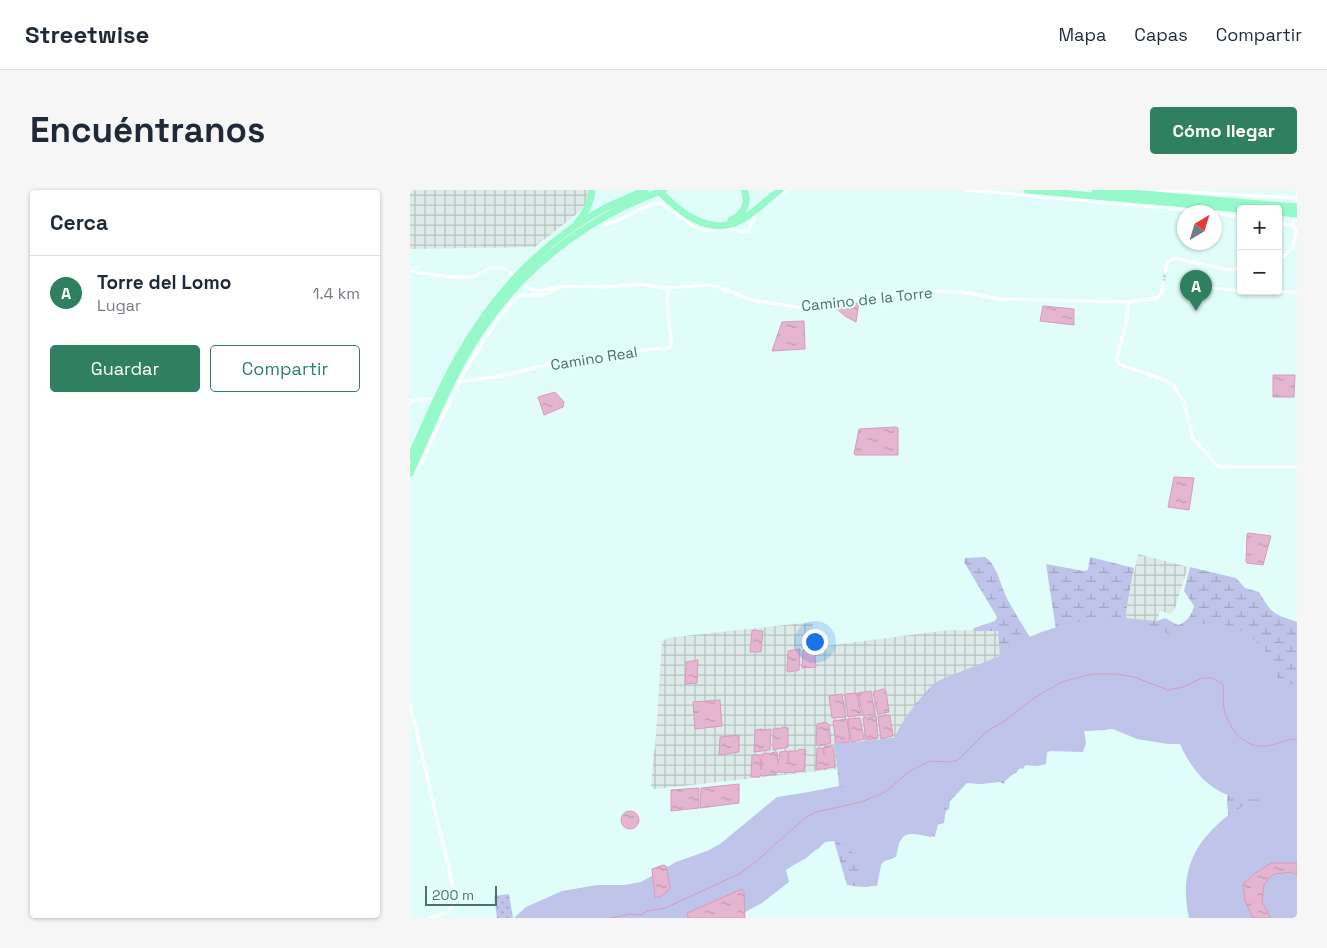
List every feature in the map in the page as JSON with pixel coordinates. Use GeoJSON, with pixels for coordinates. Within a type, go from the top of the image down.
{"type":"FeatureCollection","features":[{"type":"Feature","properties":{"kind":"highway"},"geometry":{"type":"LineString","coordinates":[[410,473],[448,389],[469,350],[519,279],[552,249],[587,210],[592,190]]}},
{"type":"Feature","properties":{"kind":"highway"},"geometry":{"type":"LineString","coordinates":[[570,230],[607,207],[652,191],[663,190],[677,204],[696,217],[727,222],[740,214],[746,201],[744,190]]}},
{"type":"Feature","properties":{"kind":"highway"},"geometry":{"type":"LineString","coordinates":[[652,191],[678,210],[703,224],[717,226],[731,224],[754,213],[780,190]]}},
{"type":"Feature","properties":{"kind":"highway"},"geometry":{"type":"LineString","coordinates":[[1026,190],[1237,209]]}},
{"type":"Feature","properties":{"kind":"highway"},"geometry":{"type":"LineString","coordinates":[[1095,190],[1297,207]]}},
{"type":"Feature","properties":{"kind":"highway"},"geometry":{"type":"LineString","coordinates":[[410,458],[462,350],[482,319],[542,253],[561,245],[586,227],[652,191]]}},
{"type":"Feature","properties":{"kind":"highway"},"geometry":{"type":"LineString","coordinates":[[1282,212],[1297,214]]}},
{"type":"Feature","properties":{"kind":"street"},"geometry":{"type":"LineString","coordinates":[[606,225],[662,202],[683,219],[701,229],[731,229],[746,232],[750,230],[754,213],[787,190]]}},
{"type":"Feature","properties":{"kind":"street"},"geometry":{"type":"LineString","coordinates":[[966,190],[1177,209]]}},
{"type":"Feature","properties":{"kind":"street"},"geometry":{"type":"LineString","coordinates":[[1158,190],[1296,198]]}},
{"type":"Feature","properties":{"kind":"street"},"geometry":{"type":"LineString","coordinates":[[751,224],[754,213]]}},
{"type":"Feature","properties":{"kind":"street"},"geometry":{"type":"LineString","coordinates":[[1222,213],[1237,216]]}},
{"type":"Feature","properties":{"kind":"street"},"geometry":{"type":"LineString","coordinates":[[1282,257],[1291,251],[1296,237],[1294,222],[1297,219]]}},
{"type":"Feature","properties":{"kind":"street"},"geometry":{"type":"LineString","coordinates":[[1282,224],[1296,228]]}},
{"type":"Feature","properties":{"kind":"street"},"geometry":{"type":"LineString","coordinates":[[1165,272],[1168,262],[1174,258],[1228,270],[1237,269]]}},
{"type":"Feature","properties":{"kind":"street","name":"Camino de la Torre"},"geometry":{"type":"LineString","coordinates":[[410,272],[468,277],[492,267],[498,267],[510,272],[528,288],[534,290],[564,286],[606,287],[639,284],[668,288],[711,286],[752,300],[801,308],[830,302],[918,291],[963,292],[1011,300],[1128,302],[1157,298],[1162,292],[1164,282]]}},
{"type":"Feature","properties":{"kind":"street"},"geometry":{"type":"LineString","coordinates":[[1199,284],[1205,287],[1237,291]]}},
{"type":"Feature","properties":{"kind":"street"},"geometry":{"type":"LineString","coordinates":[[419,469],[458,382],[481,344],[517,297],[520,295],[544,295],[564,286]]}},
{"type":"Feature","properties":{"kind":"street","name":"Camino Real"},"geometry":{"type":"LineString","coordinates":[[458,382],[501,376],[558,362],[594,359],[629,351],[669,348],[672,343],[668,319],[668,288]]}},
{"type":"Feature","properties":{"kind":"street"},"geometry":{"type":"LineString","coordinates":[[1282,291],[1297,292]]}},
{"type":"Feature","properties":{"kind":"street"},"geometry":{"type":"LineString","coordinates":[[1128,302],[1127,320],[1116,361],[1121,365],[1167,381],[1174,386],[1184,403],[1194,438],[1218,467],[1297,467]]}},
{"type":"Feature","properties":{"kind":"street"},"geometry":{"type":"LineString","coordinates":[[410,401],[430,398]]}},
{"type":"Feature","properties":{"kind":"street"},"geometry":{"type":"LineString","coordinates":[[410,704],[455,895],[453,908],[430,918]]}},
{"type":"Feature","properties":{"kind":"shaded area"},"geometry":{"type":"Polygon","coordinates":[[[410,190],[589,190],[584,208],[535,247],[410,249],[410,190]]]}},
{"type":"Feature","properties":{"kind":"shaded area"},"geometry":{"type":"Polygon","coordinates":[[[1138,554],[1188,567],[1175,608],[1171,614],[1160,611],[1157,621],[1126,618],[1138,554]]]}},
{"type":"Feature","properties":{"kind":"shaded area"},"geometry":{"type":"Polygon","coordinates":[[[812,622],[817,647],[949,630],[998,631],[1000,659],[895,738],[838,769],[654,789],[651,786],[662,641],[666,638],[812,622]]]}},
{"type":"Feature","properties":{"kind":"green space"},"geometry":{"type":"Polygon","coordinates":[[[985,557],[996,571],[1006,597],[1036,647],[1058,643],[1046,564],[1084,571],[1088,570],[1090,557],[1134,568],[1126,618],[1157,621],[1165,618],[1178,625],[1184,622],[1194,606],[1184,591],[1190,567],[1236,578],[1245,588],[1259,592],[1274,612],[1297,622],[1297,804],[1229,821],[1228,787],[1170,707],[1104,730],[1084,731],[1086,742],[1042,754],[1027,763],[1023,769],[1019,768],[1016,773],[1012,774],[1006,770],[1004,784],[1000,782],[967,783],[950,801],[943,823],[937,825],[935,837],[909,832],[905,833],[899,843],[896,857],[882,862],[875,885],[865,887],[847,885],[834,841],[825,842],[805,859],[785,869],[647,918],[675,883],[776,799],[839,786],[835,745],[895,738],[907,717],[932,685],[952,675],[1000,659],[998,631],[973,631],[974,628],[995,621],[997,617],[964,562],[965,558],[985,557]]]}},
{"type":"Feature","properties":{"kind":"green space"},"geometry":{"type":"Polygon","coordinates":[[[1115,617],[1142,623],[1168,634],[1187,627],[1206,624],[1221,624],[1235,628],[1248,634],[1267,654],[1279,683],[1297,685],[1297,918],[1189,918],[1186,892],[1187,880],[1189,868],[1199,846],[1206,836],[1232,812],[1244,806],[1267,800],[1239,798],[1219,791],[1196,771],[1180,744],[1137,739],[1113,729],[1083,731],[1086,743],[1083,752],[1049,751],[1046,764],[1038,766],[1024,765],[1005,781],[978,784],[967,781],[956,794],[943,803],[944,823],[938,824],[936,832],[931,837],[909,834],[902,838],[893,857],[888,857],[881,865],[877,886],[865,885],[860,876],[863,870],[861,862],[855,860],[849,845],[840,844],[839,839],[835,838],[832,841],[827,840],[818,849],[810,852],[808,856],[786,870],[789,882],[762,903],[734,918],[514,918],[526,907],[562,891],[597,885],[624,885],[641,882],[676,862],[707,851],[720,844],[777,797],[842,787],[834,744],[894,738],[913,709],[938,681],[1002,655],[1003,650],[1044,631],[1085,621],[1115,617]]]}},
{"type":"Feature","properties":{"kind":"green space"},"geometry":{"type":"Polygon","coordinates":[[[509,894],[513,918],[497,918],[494,896],[509,894]]]}},
{"type":"Feature","properties":{"kind":"water"},"geometry":{"type":"Polygon","coordinates":[[[859,303],[856,322],[837,309],[838,305],[859,303]]]}},
{"type":"Feature","properties":{"kind":"water"},"geometry":{"type":"Polygon","coordinates":[[[1043,306],[1074,309],[1074,325],[1040,321],[1043,306]]]}},
{"type":"Feature","properties":{"kind":"water"},"geometry":{"type":"Polygon","coordinates":[[[804,321],[805,349],[772,351],[782,322],[804,321]]]}},
{"type":"Feature","properties":{"kind":"water"},"geometry":{"type":"Polygon","coordinates":[[[1273,375],[1295,375],[1294,397],[1273,397],[1273,375]]]}},
{"type":"Feature","properties":{"kind":"water"},"geometry":{"type":"Polygon","coordinates":[[[555,392],[564,402],[563,407],[544,415],[538,397],[555,392]]]}},
{"type":"Feature","properties":{"kind":"water"},"geometry":{"type":"Polygon","coordinates":[[[898,428],[898,455],[854,454],[859,429],[898,428]]]}},
{"type":"Feature","properties":{"kind":"water"},"geometry":{"type":"Polygon","coordinates":[[[1174,477],[1194,478],[1189,510],[1168,507],[1174,477]]]}},
{"type":"Feature","properties":{"kind":"water"},"geometry":{"type":"Polygon","coordinates":[[[1247,534],[1271,536],[1263,565],[1247,563],[1246,561],[1247,534]]]}},
{"type":"Feature","properties":{"kind":"water"},"geometry":{"type":"Polygon","coordinates":[[[752,630],[763,631],[761,652],[750,652],[752,630]]]}},
{"type":"Feature","properties":{"kind":"water"},"geometry":{"type":"Polygon","coordinates":[[[800,649],[799,670],[787,671],[788,651],[800,649]]]}},
{"type":"Feature","properties":{"kind":"water"},"geometry":{"type":"Polygon","coordinates":[[[814,649],[816,667],[802,668],[803,650],[814,649]]]}},
{"type":"Feature","properties":{"kind":"water"},"geometry":{"type":"Polygon","coordinates":[[[698,660],[697,683],[685,684],[686,662],[698,660]]]}},
{"type":"Feature","properties":{"kind":"water"},"geometry":{"type":"Polygon","coordinates":[[[883,689],[886,691],[889,712],[878,714],[873,692],[883,689]]]}},
{"type":"Feature","properties":{"kind":"water"},"geometry":{"type":"Polygon","coordinates":[[[871,691],[875,714],[863,716],[858,693],[871,691]]]}},
{"type":"Feature","properties":{"kind":"water"},"geometry":{"type":"Polygon","coordinates":[[[857,693],[861,715],[848,717],[845,694],[857,693]]]}},
{"type":"Feature","properties":{"kind":"water"},"geometry":{"type":"Polygon","coordinates":[[[842,694],[846,717],[832,718],[829,696],[842,694]]]}},
{"type":"Feature","properties":{"kind":"water"},"geometry":{"type":"Polygon","coordinates":[[[720,700],[722,726],[695,729],[693,702],[720,700]]]}},
{"type":"Feature","properties":{"kind":"water"},"geometry":{"type":"Polygon","coordinates":[[[876,716],[878,738],[867,740],[863,718],[876,716]]]}},
{"type":"Feature","properties":{"kind":"water"},"geometry":{"type":"Polygon","coordinates":[[[890,716],[893,736],[881,739],[878,717],[890,716]]]}},
{"type":"Feature","properties":{"kind":"water"},"geometry":{"type":"Polygon","coordinates":[[[860,718],[864,739],[852,742],[848,719],[860,718]]]}},
{"type":"Feature","properties":{"kind":"water"},"geometry":{"type":"Polygon","coordinates":[[[847,719],[850,742],[836,743],[833,721],[847,719]]]}},
{"type":"Feature","properties":{"kind":"water"},"geometry":{"type":"Polygon","coordinates":[[[826,722],[829,725],[831,743],[818,746],[816,744],[817,724],[826,722]]]}},
{"type":"Feature","properties":{"kind":"water"},"geometry":{"type":"Polygon","coordinates":[[[782,727],[788,728],[788,747],[773,750],[773,729],[781,729],[782,727]]]}},
{"type":"Feature","properties":{"kind":"water"},"geometry":{"type":"Polygon","coordinates":[[[771,729],[770,750],[754,752],[755,730],[771,729]]]}},
{"type":"Feature","properties":{"kind":"water"},"geometry":{"type":"Polygon","coordinates":[[[739,735],[739,752],[719,755],[720,737],[739,735]]]}},
{"type":"Feature","properties":{"kind":"water"},"geometry":{"type":"Polygon","coordinates":[[[824,747],[833,747],[835,767],[816,770],[817,748],[823,748],[824,755],[824,747]]]}},
{"type":"Feature","properties":{"kind":"water"},"geometry":{"type":"Polygon","coordinates":[[[806,750],[804,771],[797,772],[796,770],[795,773],[778,772],[762,776],[760,774],[760,777],[751,777],[752,755],[760,755],[761,770],[762,754],[769,753],[770,755],[777,752],[778,765],[780,752],[788,751],[788,761],[789,751],[806,750]]]}},
{"type":"Feature","properties":{"kind":"water"},"geometry":{"type":"Polygon","coordinates":[[[739,784],[739,803],[700,808],[701,788],[739,784]]]}},
{"type":"Feature","properties":{"kind":"water"},"geometry":{"type":"Polygon","coordinates":[[[699,788],[699,808],[671,811],[671,790],[699,788]]]}},
{"type":"Feature","properties":{"kind":"water"},"geometry":{"type":"Polygon","coordinates":[[[626,811],[634,811],[639,816],[637,827],[626,829],[621,824],[621,816],[626,811]]]}},
{"type":"Feature","properties":{"kind":"water"},"geometry":{"type":"Polygon","coordinates":[[[1271,863],[1297,863],[1297,875],[1292,872],[1274,874],[1264,884],[1262,902],[1271,918],[1253,918],[1245,901],[1243,884],[1271,863]]]}},
{"type":"Feature","properties":{"kind":"water"},"geometry":{"type":"Polygon","coordinates":[[[663,865],[667,869],[670,889],[660,897],[655,897],[652,869],[663,865]]]}},
{"type":"Feature","properties":{"kind":"water"},"geometry":{"type":"Polygon","coordinates":[[[742,889],[744,891],[745,918],[688,918],[687,913],[742,889]]]}},
{"type":"Feature","properties":{"kind":"waterway"},"geometry":{"type":"LineString","coordinates":[[610,918],[632,914],[641,915],[647,911],[665,908],[739,874],[805,818],[816,812],[861,802],[885,792],[910,771],[930,761],[949,762],[958,760],[986,732],[1006,720],[1034,698],[1062,682],[1092,674],[1116,674],[1134,677],[1168,690],[1183,687],[1202,678],[1212,678],[1223,684],[1223,705],[1226,715],[1232,728],[1243,739],[1256,746],[1272,745],[1297,739]]}},
{"type":"Feature","properties":{"kind":"tunnel"},"geometry":{"type":"LineString","coordinates":[[1164,282],[1165,272]]}},
{"type":"Feature","properties":{"kind":"place","name":"Torre del Lomo"},"geometry":{"type":"Point","coordinates":[1196,311]}}]}
